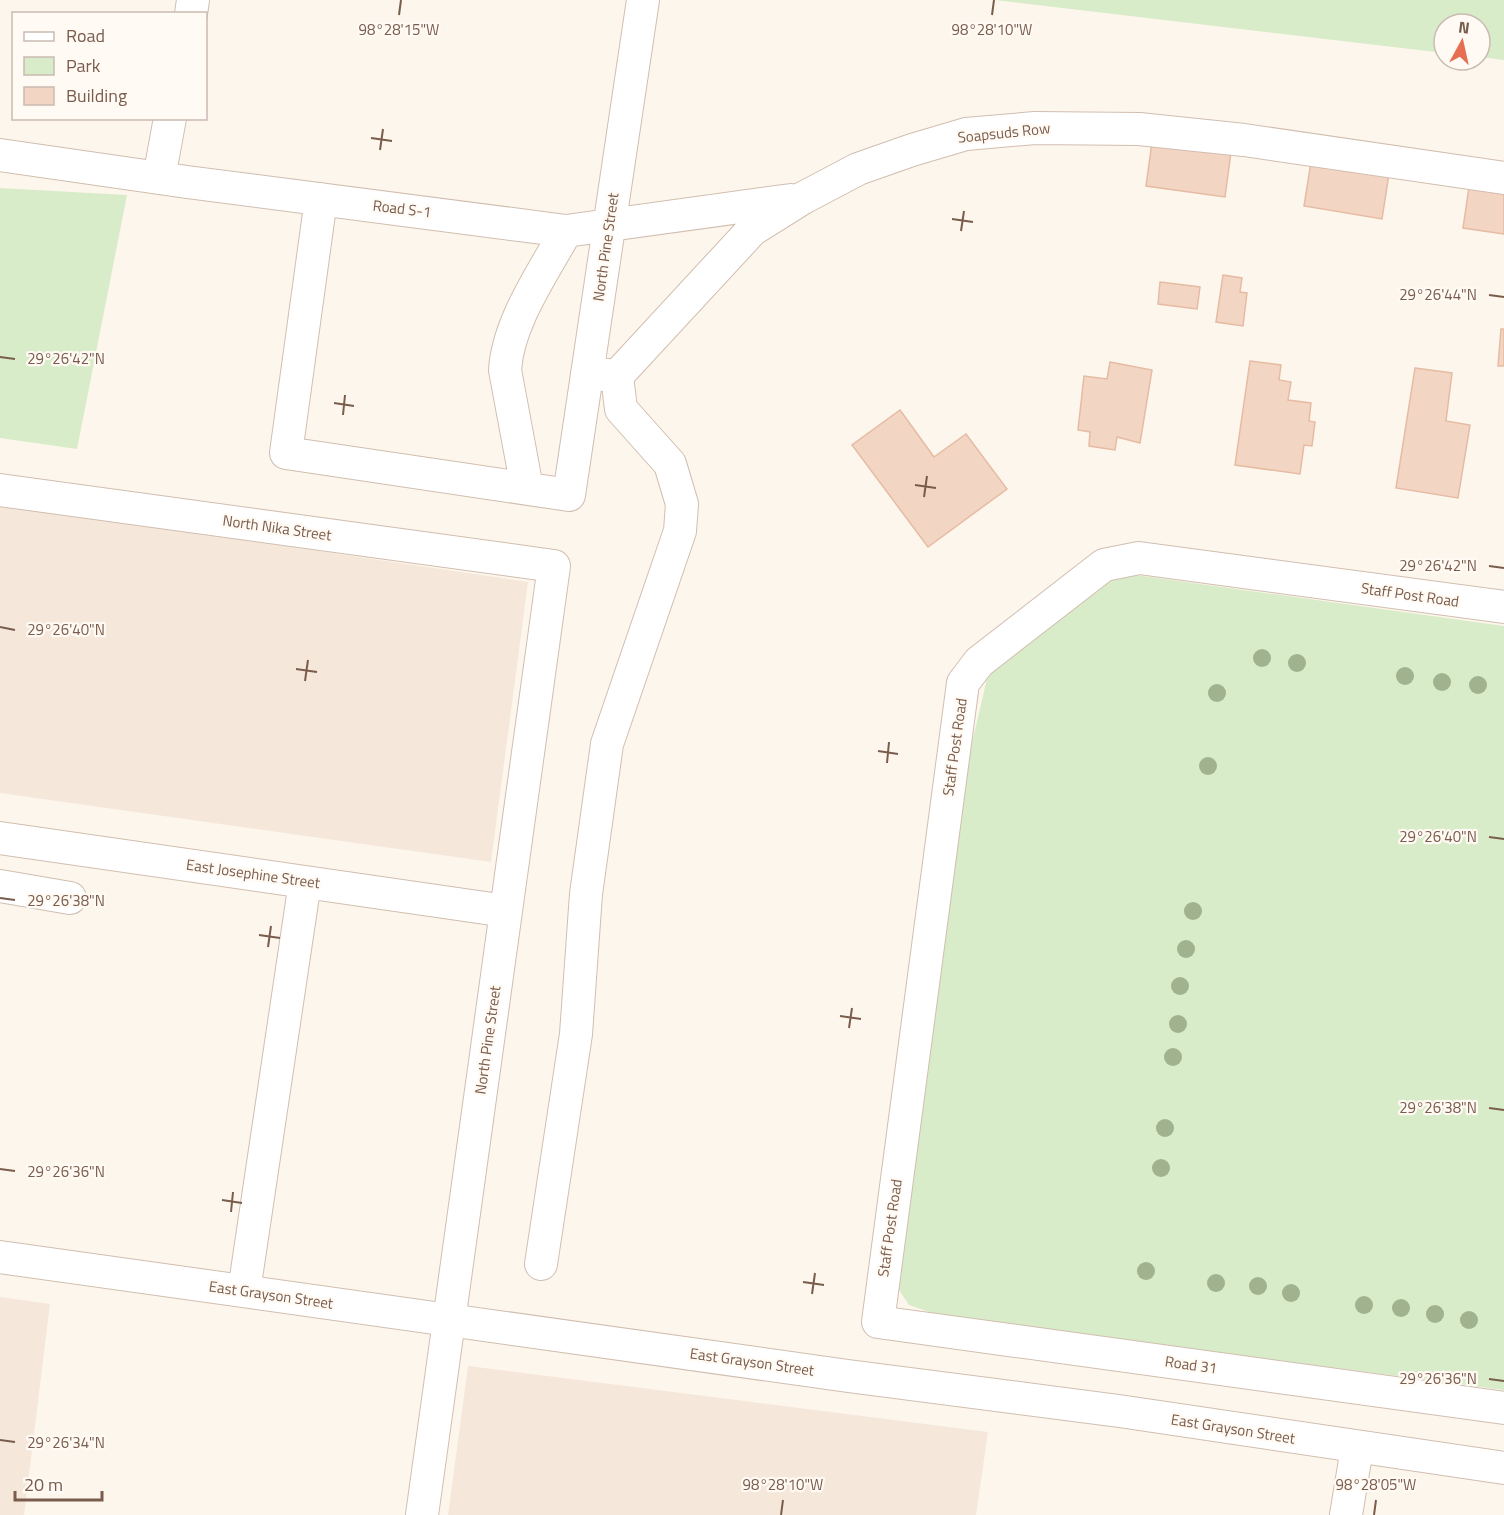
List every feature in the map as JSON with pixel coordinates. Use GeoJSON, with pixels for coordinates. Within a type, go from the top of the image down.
{"type":"FeatureCollection","features":[{"type":"Feature","properties":{"kind":"street","name":"North Pine Street"},"geometry":{"type":"LineString","coordinates":[[527,488],[569,495],[602,375],[609,225],[643,0]]}},
{"type":"Feature","properties":{"kind":"street"},"geometry":{"type":"LineString","coordinates":[[159,178],[170,120]]}},
{"type":"Feature","properties":{"kind":"street","name":"Soapsuds Row"},"geometry":{"type":"LineString","coordinates":[[602,375],[752,230],[804,198],[858,170],[912,150],[966,134],[1035,128],[1151,130],[1244,140],[1504,178]]}},
{"type":"Feature","properties":{"kind":"street","name":"Road S-1"},"geometry":{"type":"LineString","coordinates":[[0,155],[566,231],[804,198]]}},
{"type":"Feature","properties":{"kind":"street"},"geometry":{"type":"LineString","coordinates":[[321,199],[286,453],[527,488],[505,370],[506,354],[513,329],[566,231]]}},
{"type":"Feature","properties":{"kind":"street"},"geometry":{"type":"LineString","coordinates":[[541,1264],[576,1034],[586,894],[607,744],[680,531],[681,504],[670,464],[621,409],[602,375]]}},
{"type":"Feature","properties":{"kind":"street","name":"North Nika Street"},"geometry":{"type":"LineString","coordinates":[[0,490],[554,566]]}},
{"type":"Feature","properties":{"kind":"street","name":"Staff Post Road"},"geometry":{"type":"LineString","coordinates":[[878,1322],[963,683],[979,662],[1104,565],[1139,558],[1504,608]]}},
{"type":"Feature","properties":{"kind":"street","name":"North Pine Street"},"geometry":{"type":"LineString","coordinates":[[422,1515],[554,566]]}},
{"type":"Feature","properties":{"kind":"street","name":"East Josephine Street"},"geometry":{"type":"LineString","coordinates":[[0,838],[506,911]]}},
{"type":"Feature","properties":{"kind":"street"},"geometry":{"type":"LineString","coordinates":[[34,891],[41,844]]}},
{"type":"Feature","properties":{"kind":"street"},"geometry":{"type":"LineString","coordinates":[[243,1291],[305,882]]}},
{"type":"Feature","properties":{"kind":"street"},"geometry":{"type":"LineString","coordinates":[[0,886],[70,897]]}},
{"type":"Feature","properties":{"kind":"street","name":"East Grayson Street"},"geometry":{"type":"LineString","coordinates":[[0,1257],[848,1376],[1119,1411],[1504,1468]]}},
{"type":"Feature","properties":{"kind":"street","name":"Road 31"},"geometry":{"type":"LineString","coordinates":[[878,1322],[1504,1408]]}},
{"type":"Feature","properties":{"kind":"street"},"geometry":{"type":"LineString","coordinates":[[1346,1515],[1357,1448]]}},
{"type":"Feature","properties":{"kind":"shaded area"},"geometry":{"type":"Polygon","coordinates":[[[0,504],[528,582],[491,862],[0,793],[0,504]]]}},
{"type":"Feature","properties":{"kind":"shaded area"},"geometry":{"type":"Polygon","coordinates":[[[0,1297],[50,1304],[24,1515],[0,1515],[0,1297]]]}},
{"type":"Feature","properties":{"kind":"shaded area"},"geometry":{"type":"Polygon","coordinates":[[[468,1366],[988,1432],[976,1515],[448,1515],[468,1366]]]}},
{"type":"Feature","properties":{"kind":"green space"},"geometry":{"type":"Polygon","coordinates":[[[995,0],[1504,0],[1504,60],[1492,58],[1492,12],[1432,12],[1432,52],[995,0]]]}},
{"type":"Feature","properties":{"kind":"green space"},"geometry":{"type":"Polygon","coordinates":[[[0,188],[127,195],[77,449],[0,438],[0,188]]]}},
{"type":"Feature","properties":{"kind":"green space"},"geometry":{"type":"Polygon","coordinates":[[[1121,573],[1504,626],[1504,1390],[941,1316],[909,1305],[899,1290],[964,777],[989,670],[1121,573]]]}},
{"type":"Feature","properties":{"kind":"building"},"geometry":{"type":"Polygon","coordinates":[[[1152,142],[1231,152],[1225,197],[1146,186],[1152,142]]]}},
{"type":"Feature","properties":{"kind":"building"},"geometry":{"type":"Polygon","coordinates":[[[1311,162],[1389,174],[1382,219],[1304,206],[1311,162]]]}},
{"type":"Feature","properties":{"kind":"building"},"geometry":{"type":"Polygon","coordinates":[[[1469,187],[1504,191],[1504,234],[1463,228],[1469,187]]]}},
{"type":"Feature","properties":{"kind":"building"},"geometry":{"type":"Polygon","coordinates":[[[1223,275],[1242,278],[1240,292],[1247,293],[1243,326],[1216,322],[1223,275]]]}},
{"type":"Feature","properties":{"kind":"building"},"geometry":{"type":"Polygon","coordinates":[[[1160,282],[1200,287],[1197,309],[1158,304],[1160,282]]]}},
{"type":"Feature","properties":{"kind":"building"},"geometry":{"type":"Polygon","coordinates":[[[1501,329],[1504,329],[1504,366],[1498,366],[1501,329]]]}},
{"type":"Feature","properties":{"kind":"building"},"geometry":{"type":"Polygon","coordinates":[[[1250,361],[1281,365],[1279,380],[1291,382],[1288,400],[1311,403],[1309,421],[1315,422],[1312,446],[1304,445],[1300,474],[1235,465],[1250,361]]]}},
{"type":"Feature","properties":{"kind":"building"},"geometry":{"type":"Polygon","coordinates":[[[1110,362],[1152,370],[1140,443],[1117,437],[1115,450],[1089,446],[1090,432],[1078,430],[1084,376],[1107,379],[1110,362]]]}},
{"type":"Feature","properties":{"kind":"building"},"geometry":{"type":"Polygon","coordinates":[[[1415,368],[1452,373],[1446,421],[1470,425],[1458,498],[1396,488],[1415,368]]]}},
{"type":"Feature","properties":{"kind":"building"},"geometry":{"type":"Polygon","coordinates":[[[900,410],[934,457],[966,434],[1007,489],[928,547],[852,445],[900,410]]]}}]}
